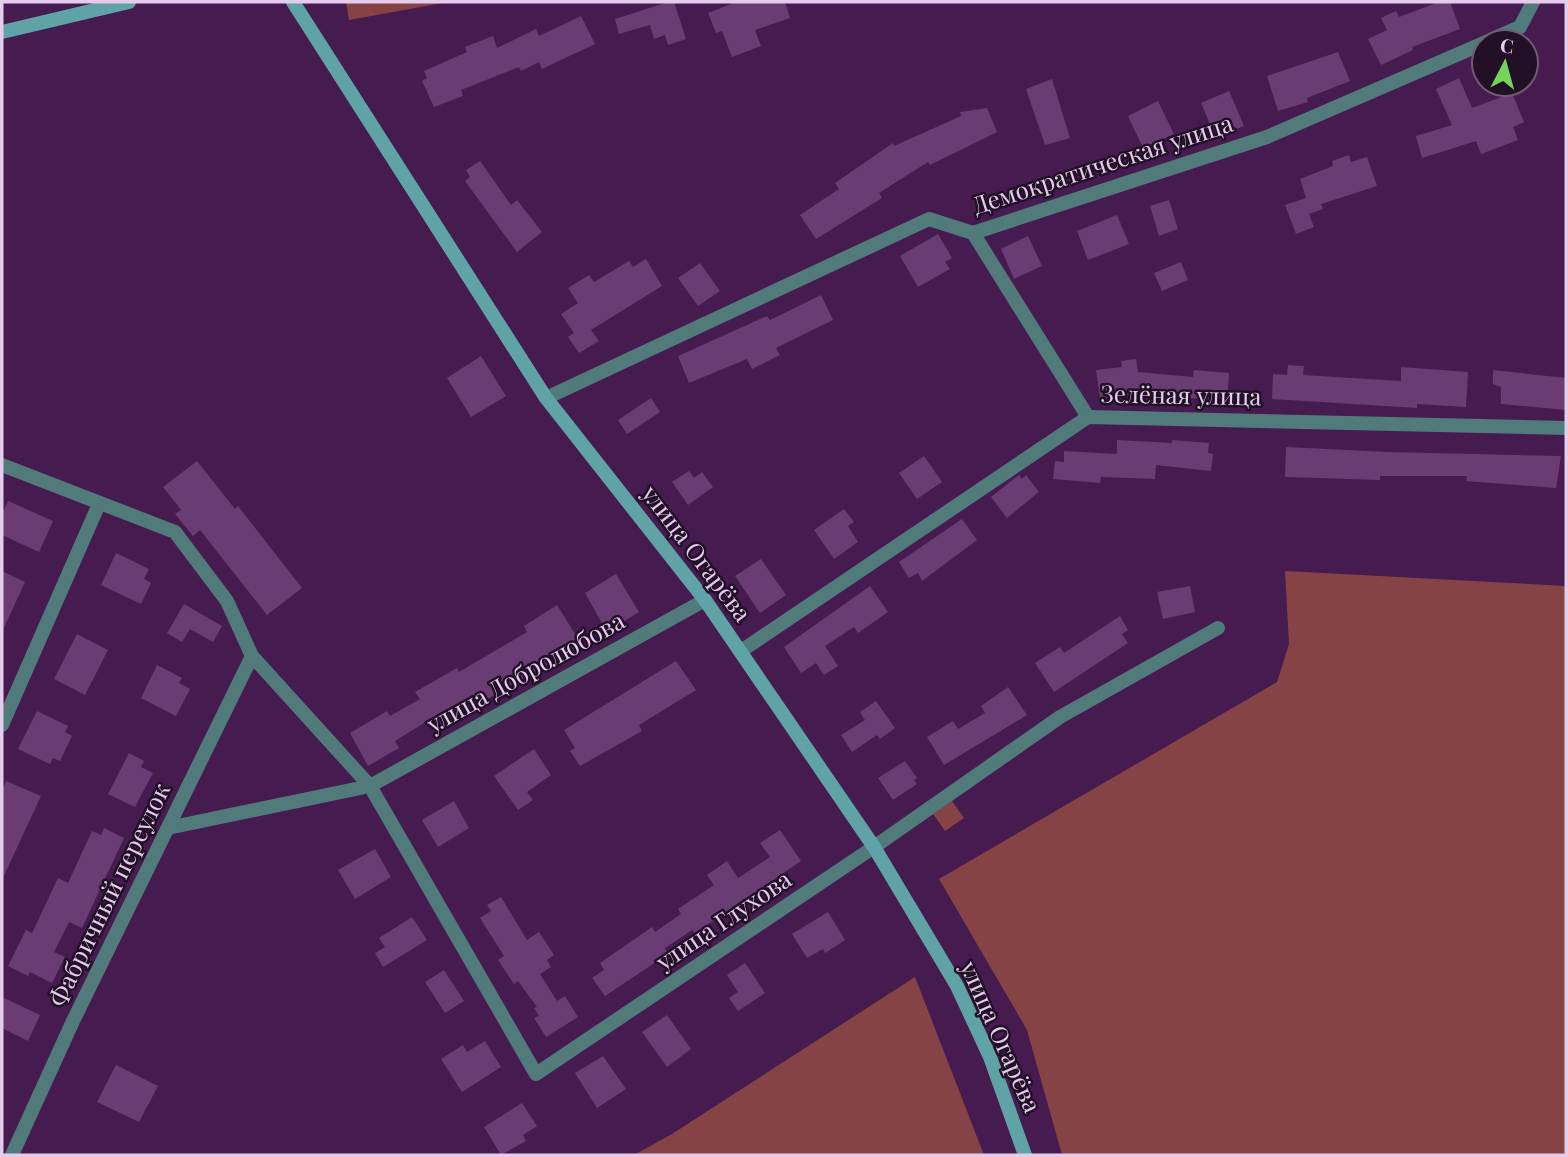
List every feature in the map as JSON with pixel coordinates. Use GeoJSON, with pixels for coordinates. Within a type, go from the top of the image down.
{"type":"FeatureCollection","features":[{"type":"Feature","properties":{"kind":"main road"},"geometry":{"type":"LineString","coordinates":[[2,32],[129,2]]}},
{"type":"Feature","properties":{"kind":"main road","name":"улица Огарёва"},"geometry":{"type":"LineString","coordinates":[[293,2],[546,398],[705,600],[874,848],[957,986],[990,1057],[1024,1155]]}},
{"type":"Feature","properties":{"kind":"street","name":"Демократическая улица"},"geometry":{"type":"LineString","coordinates":[[1518,28],[1533,2]]}},
{"type":"Feature","properties":{"kind":"street","name":"Демократическая улица"},"geometry":{"type":"LineString","coordinates":[[546,398],[929,219],[974,233],[1267,137],[1470,49]]}},
{"type":"Feature","properties":{"kind":"street"},"geometry":{"type":"LineString","coordinates":[[974,233],[1087,417]]}},
{"type":"Feature","properties":{"kind":"street","name":"Зелёная улица"},"geometry":{"type":"LineString","coordinates":[[741,651],[1087,417],[1566,428]]}},
{"type":"Feature","properties":{"kind":"street"},"geometry":{"type":"LineString","coordinates":[[2,465],[175,532],[228,601],[252,656],[370,786]]}},
{"type":"Feature","properties":{"kind":"street"},"geometry":{"type":"LineString","coordinates":[[2,725],[99,504]]}},
{"type":"Feature","properties":{"kind":"street","name":"улица Добролюбова"},"geometry":{"type":"LineString","coordinates":[[168,828],[370,786],[705,600]]}},
{"type":"Feature","properties":{"kind":"street","name":"улица Глухова"},"geometry":{"type":"LineString","coordinates":[[370,786],[537,1074],[874,848],[1060,717],[1218,628]]}},
{"type":"Feature","properties":{"kind":"street","name":"Фабричный переулок"},"geometry":{"type":"LineString","coordinates":[[12,1155],[252,656]]}},
{"type":"Feature","properties":{"kind":"shaded area"},"geometry":{"type":"Polygon","coordinates":[[[346,2],[448,2],[349,20],[346,2]]]}},
{"type":"Feature","properties":{"kind":"shaded area"},"geometry":{"type":"Polygon","coordinates":[[[1285,571],[1566,586],[1566,1155],[1062,1155],[1027,1030],[939,879],[1277,682],[1289,644],[1285,571]]]}},
{"type":"Feature","properties":{"kind":"shaded area"},"geometry":{"type":"Polygon","coordinates":[[[952,801],[964,818],[945,831],[933,814],[952,801]]]}},
{"type":"Feature","properties":{"kind":"shaded area"},"geometry":{"type":"Polygon","coordinates":[[[915,977],[984,1155],[634,1155],[672,1134],[915,977]]]}},
{"type":"Feature","properties":{"kind":"building"},"geometry":{"type":"Polygon","coordinates":[[[674,2],[686,39],[668,45],[665,35],[654,39],[650,25],[619,34],[615,19],[674,2]]]}},
{"type":"Feature","properties":{"kind":"building"},"geometry":{"type":"Polygon","coordinates":[[[736,2],[785,2],[790,18],[755,30],[761,46],[732,57],[722,31],[716,33],[708,13],[736,2]]]}},
{"type":"Feature","properties":{"kind":"building"},"geometry":{"type":"Polygon","coordinates":[[[1439,2],[1450,2],[1460,29],[1412,47],[1413,50],[1381,65],[1368,39],[1387,30],[1381,18],[1396,11],[1399,17],[1439,2]]]}},
{"type":"Feature","properties":{"kind":"building"},"geometry":{"type":"Polygon","coordinates":[[[581,16],[595,44],[542,69],[539,62],[521,71],[519,67],[461,90],[463,96],[434,107],[422,81],[427,78],[424,71],[467,52],[465,47],[493,36],[497,48],[536,29],[539,36],[581,16]]]}},
{"type":"Feature","properties":{"kind":"building"},"geometry":{"type":"Polygon","coordinates":[[[1338,52],[1350,81],[1307,98],[1308,102],[1278,111],[1267,76],[1338,52]]]}},
{"type":"Feature","properties":{"kind":"building"},"geometry":{"type":"Polygon","coordinates":[[[1459,78],[1472,108],[1499,98],[1514,98],[1524,122],[1513,127],[1518,140],[1481,154],[1476,141],[1422,158],[1416,136],[1452,125],[1436,89],[1459,78]]]}},
{"type":"Feature","properties":{"kind":"building"},"geometry":{"type":"Polygon","coordinates":[[[1052,79],[1070,138],[1045,145],[1026,89],[1052,79]]]}},
{"type":"Feature","properties":{"kind":"building"},"geometry":{"type":"Polygon","coordinates":[[[1229,91],[1244,126],[1216,138],[1201,103],[1229,91]]]}},
{"type":"Feature","properties":{"kind":"building"},"geometry":{"type":"Polygon","coordinates":[[[1158,101],[1174,134],[1143,148],[1128,116],[1158,101]]]}},
{"type":"Feature","properties":{"kind":"building"},"geometry":{"type":"Polygon","coordinates":[[[987,108],[997,132],[930,165],[928,162],[879,193],[882,198],[816,239],[800,215],[839,189],[835,183],[893,143],[894,146],[961,116],[960,112],[987,108]]]}},
{"type":"Feature","properties":{"kind":"building"},"geometry":{"type":"Polygon","coordinates":[[[1349,155],[1351,162],[1367,157],[1377,186],[1321,204],[1323,209],[1309,214],[1314,227],[1296,234],[1285,205],[1306,198],[1300,179],[1333,166],[1332,161],[1349,155]]]}},
{"type":"Feature","properties":{"kind":"building"},"geometry":{"type":"Polygon","coordinates":[[[480,161],[511,205],[517,200],[542,232],[517,252],[465,181],[470,177],[466,170],[480,161]]]}},
{"type":"Feature","properties":{"kind":"building"},"geometry":{"type":"Polygon","coordinates":[[[1169,200],[1178,229],[1159,236],[1150,206],[1169,200]]]}},
{"type":"Feature","properties":{"kind":"building"},"geometry":{"type":"Polygon","coordinates":[[[1117,215],[1129,244],[1088,260],[1077,231],[1117,215]]]}},
{"type":"Feature","properties":{"kind":"building"},"geometry":{"type":"Polygon","coordinates":[[[938,234],[952,258],[945,262],[950,269],[918,287],[900,256],[938,234]]]}},
{"type":"Feature","properties":{"kind":"building"},"geometry":{"type":"Polygon","coordinates":[[[1028,236],[1042,266],[1014,279],[1001,249],[1028,236]]]}},
{"type":"Feature","properties":{"kind":"building"},"geometry":{"type":"Polygon","coordinates":[[[646,259],[662,286],[591,330],[599,341],[579,353],[568,337],[574,333],[561,314],[578,303],[568,288],[589,275],[594,282],[629,261],[633,267],[646,259]]]}},
{"type":"Feature","properties":{"kind":"building"},"geometry":{"type":"Polygon","coordinates":[[[1181,262],[1188,280],[1162,291],[1154,273],[1181,262]]]}},
{"type":"Feature","properties":{"kind":"building"},"geometry":{"type":"Polygon","coordinates":[[[700,263],[720,291],[698,306],[678,278],[700,263]]]}},
{"type":"Feature","properties":{"kind":"building"},"geometry":{"type":"Polygon","coordinates":[[[821,295],[833,320],[776,348],[780,355],[752,369],[747,359],[689,383],[678,356],[767,316],[770,320],[821,295]]]}},
{"type":"Feature","properties":{"kind":"building"},"geometry":{"type":"Polygon","coordinates":[[[481,356],[506,396],[471,417],[447,378],[481,356]]]}},
{"type":"Feature","properties":{"kind":"building"},"geometry":{"type":"Polygon","coordinates":[[[1136,359],[1138,372],[1193,377],[1194,370],[1229,373],[1227,401],[1179,397],[1178,402],[1154,400],[1155,392],[1100,398],[1096,370],[1122,367],[1121,361],[1136,359]]]}},
{"type":"Feature","properties":{"kind":"building"},"geometry":{"type":"Polygon","coordinates":[[[1288,365],[1304,366],[1303,375],[1401,381],[1401,367],[1468,372],[1466,407],[1417,404],[1417,408],[1272,399],[1273,374],[1287,375],[1288,365]]]}},
{"type":"Feature","properties":{"kind":"building"},"geometry":{"type":"Polygon","coordinates":[[[1493,370],[1566,378],[1566,410],[1501,404],[1501,387],[1493,384],[1493,370]]]}},
{"type":"Feature","properties":{"kind":"building"},"geometry":{"type":"Polygon","coordinates":[[[651,398],[660,412],[627,434],[618,420],[651,398]]]}},
{"type":"Feature","properties":{"kind":"building"},"geometry":{"type":"Polygon","coordinates":[[[1117,440],[1209,443],[1208,453],[1213,454],[1211,471],[1156,465],[1155,479],[1101,477],[1100,483],[1053,479],[1055,461],[1064,462],[1064,451],[1117,454],[1117,440]]]}},
{"type":"Feature","properties":{"kind":"building"},"geometry":{"type":"Polygon","coordinates":[[[1286,447],[1561,456],[1556,488],[1466,481],[1467,476],[1380,476],[1380,480],[1285,477],[1286,447]]]}},
{"type":"Feature","properties":{"kind":"building"},"geometry":{"type":"Polygon","coordinates":[[[924,456],[942,482],[917,499],[899,473],[924,456]]]}},
{"type":"Feature","properties":{"kind":"building"},"geometry":{"type":"Polygon","coordinates":[[[197,461],[235,509],[238,506],[302,588],[267,615],[200,530],[193,536],[175,514],[181,510],[163,487],[197,461]]]}},
{"type":"Feature","properties":{"kind":"building"},"geometry":{"type":"Polygon","coordinates":[[[689,471],[694,478],[702,472],[713,487],[688,505],[672,482],[689,471]]]}},
{"type":"Feature","properties":{"kind":"building"},"geometry":{"type":"Polygon","coordinates":[[[1019,475],[1022,479],[1026,475],[1039,492],[1007,518],[991,497],[1019,475]]]}},
{"type":"Feature","properties":{"kind":"building"},"geometry":{"type":"Polygon","coordinates":[[[8,501],[53,521],[39,552],[2,535],[2,514],[8,501]]]}},
{"type":"Feature","properties":{"kind":"building"},"geometry":{"type":"Polygon","coordinates":[[[844,509],[854,522],[848,526],[858,542],[834,559],[814,530],[844,509]]]}},
{"type":"Feature","properties":{"kind":"building"},"geometry":{"type":"Polygon","coordinates":[[[962,519],[977,540],[922,581],[918,573],[909,578],[899,562],[962,519]]]}},
{"type":"Feature","properties":{"kind":"building"},"geometry":{"type":"Polygon","coordinates":[[[116,553],[149,569],[144,579],[151,583],[141,604],[101,585],[116,553]]]}},
{"type":"Feature","properties":{"kind":"building"},"geometry":{"type":"Polygon","coordinates":[[[761,559],[786,595],[760,613],[735,576],[761,559]]]}},
{"type":"Feature","properties":{"kind":"building"},"geometry":{"type":"Polygon","coordinates":[[[2,571],[25,582],[2,632],[2,571]]]}},
{"type":"Feature","properties":{"kind":"building"},"geometry":{"type":"Polygon","coordinates":[[[616,574],[639,612],[607,632],[585,593],[616,574]]]}},
{"type":"Feature","properties":{"kind":"building"},"geometry":{"type":"Polygon","coordinates":[[[870,586],[888,612],[858,633],[854,627],[825,646],[838,666],[824,675],[816,663],[801,673],[784,647],[870,586]]]}},
{"type":"Feature","properties":{"kind":"building"},"geometry":{"type":"Polygon","coordinates":[[[1190,586],[1195,612],[1163,619],[1157,592],[1190,586]]]}},
{"type":"Feature","properties":{"kind":"building"},"geometry":{"type":"Polygon","coordinates":[[[184,604],[222,626],[213,642],[190,629],[182,642],[167,633],[184,604]]]}},
{"type":"Feature","properties":{"kind":"building"},"geometry":{"type":"Polygon","coordinates":[[[557,605],[582,645],[438,727],[434,719],[424,723],[395,741],[399,748],[368,766],[350,733],[387,711],[390,716],[420,699],[415,692],[457,668],[459,672],[527,632],[524,626],[557,605]]]}},
{"type":"Feature","properties":{"kind":"building"},"geometry":{"type":"Polygon","coordinates":[[[1120,616],[1128,630],[1122,634],[1128,643],[1054,692],[1035,663],[1060,647],[1064,653],[1120,616]]]}},
{"type":"Feature","properties":{"kind":"building"},"geometry":{"type":"Polygon","coordinates":[[[77,634],[108,650],[85,695],[54,679],[77,634]]]}},
{"type":"Feature","properties":{"kind":"building"},"geometry":{"type":"Polygon","coordinates":[[[676,661],[696,690],[639,725],[642,731],[580,766],[570,751],[575,748],[564,730],[676,661]]]}},
{"type":"Feature","properties":{"kind":"building"},"geometry":{"type":"Polygon","coordinates":[[[157,665],[182,678],[179,683],[190,689],[176,716],[141,698],[157,665]]]}},
{"type":"Feature","properties":{"kind":"building"},"geometry":{"type":"Polygon","coordinates":[[[1008,687],[1027,715],[944,765],[927,737],[953,721],[958,729],[985,713],[981,706],[1008,687]]]}},
{"type":"Feature","properties":{"kind":"building"},"geometry":{"type":"Polygon","coordinates":[[[876,701],[895,728],[880,739],[877,735],[852,752],[841,735],[865,720],[860,712],[876,701]]]}},
{"type":"Feature","properties":{"kind":"building"},"geometry":{"type":"Polygon","coordinates":[[[37,711],[68,726],[65,732],[72,736],[60,761],[53,758],[50,764],[18,749],[37,711]]]}},
{"type":"Feature","properties":{"kind":"building"},"geometry":{"type":"Polygon","coordinates":[[[534,749],[551,775],[527,792],[533,800],[518,810],[494,776],[534,749]]]}},
{"type":"Feature","properties":{"kind":"building"},"geometry":{"type":"Polygon","coordinates":[[[129,753],[144,761],[141,767],[153,773],[135,807],[108,794],[129,753]]]}},
{"type":"Feature","properties":{"kind":"building"},"geometry":{"type":"Polygon","coordinates":[[[905,761],[917,778],[914,780],[917,784],[893,800],[878,778],[905,761]]]}},
{"type":"Feature","properties":{"kind":"building"},"geometry":{"type":"Polygon","coordinates":[[[6,781],[41,796],[2,880],[2,791],[6,781]]]}},
{"type":"Feature","properties":{"kind":"building"},"geometry":{"type":"Polygon","coordinates":[[[454,801],[469,828],[438,847],[422,820],[454,801]]]}},
{"type":"Feature","properties":{"kind":"building"},"geometry":{"type":"Polygon","coordinates":[[[104,828],[124,838],[82,928],[69,922],[54,952],[65,957],[52,983],[30,972],[28,976],[8,966],[26,930],[32,933],[58,878],[68,883],[92,831],[101,835],[104,828]]]}},
{"type":"Feature","properties":{"kind":"building"},"geometry":{"type":"Polygon","coordinates":[[[780,830],[801,861],[695,933],[692,930],[665,948],[668,954],[605,996],[592,978],[604,970],[600,963],[652,927],[655,932],[681,914],[678,909],[714,885],[707,875],[727,861],[738,878],[770,857],[760,843],[780,830]]]}},
{"type":"Feature","properties":{"kind":"building"},"geometry":{"type":"Polygon","coordinates":[[[375,849],[391,877],[355,899],[338,870],[375,849]]]}},
{"type":"Feature","properties":{"kind":"building"},"geometry":{"type":"Polygon","coordinates":[[[501,897],[527,940],[539,932],[554,955],[547,960],[551,967],[540,974],[557,1001],[565,996],[578,1017],[546,1037],[534,1018],[539,1016],[534,1008],[537,1007],[518,981],[514,984],[498,960],[504,956],[480,918],[491,911],[487,905],[501,897]]]}},
{"type":"Feature","properties":{"kind":"building"},"geometry":{"type":"Polygon","coordinates":[[[828,912],[845,940],[825,953],[823,949],[807,958],[792,934],[828,912]]]}},
{"type":"Feature","properties":{"kind":"building"},"geometry":{"type":"Polygon","coordinates":[[[412,917],[427,940],[383,967],[375,953],[385,947],[379,938],[412,917]]]}},
{"type":"Feature","properties":{"kind":"building"},"geometry":{"type":"Polygon","coordinates":[[[745,963],[765,993],[738,1011],[729,998],[738,992],[727,975],[745,963]]]}},
{"type":"Feature","properties":{"kind":"building"},"geometry":{"type":"Polygon","coordinates":[[[444,970],[464,1001],[445,1013],[425,982],[444,970]]]}},
{"type":"Feature","properties":{"kind":"building"},"geometry":{"type":"Polygon","coordinates":[[[2,997],[40,1015],[28,1041],[2,1028],[2,997]]]}},
{"type":"Feature","properties":{"kind":"building"},"geometry":{"type":"Polygon","coordinates":[[[667,1015],[691,1049],[667,1067],[642,1032],[667,1015]]]}},
{"type":"Feature","properties":{"kind":"building"},"geometry":{"type":"Polygon","coordinates":[[[485,1041],[501,1067],[462,1092],[441,1059],[463,1045],[467,1052],[485,1041]]]}},
{"type":"Feature","properties":{"kind":"building"},"geometry":{"type":"Polygon","coordinates":[[[603,1056],[626,1089],[597,1108],[575,1073],[603,1056]]]}},
{"type":"Feature","properties":{"kind":"building"},"geometry":{"type":"Polygon","coordinates":[[[116,1065],[158,1086],[139,1122],[97,1102],[116,1065]]]}},
{"type":"Feature","properties":{"kind":"building"},"geometry":{"type":"Polygon","coordinates":[[[522,1103],[537,1126],[523,1135],[526,1141],[501,1155],[484,1127],[522,1103]]]}}]}
